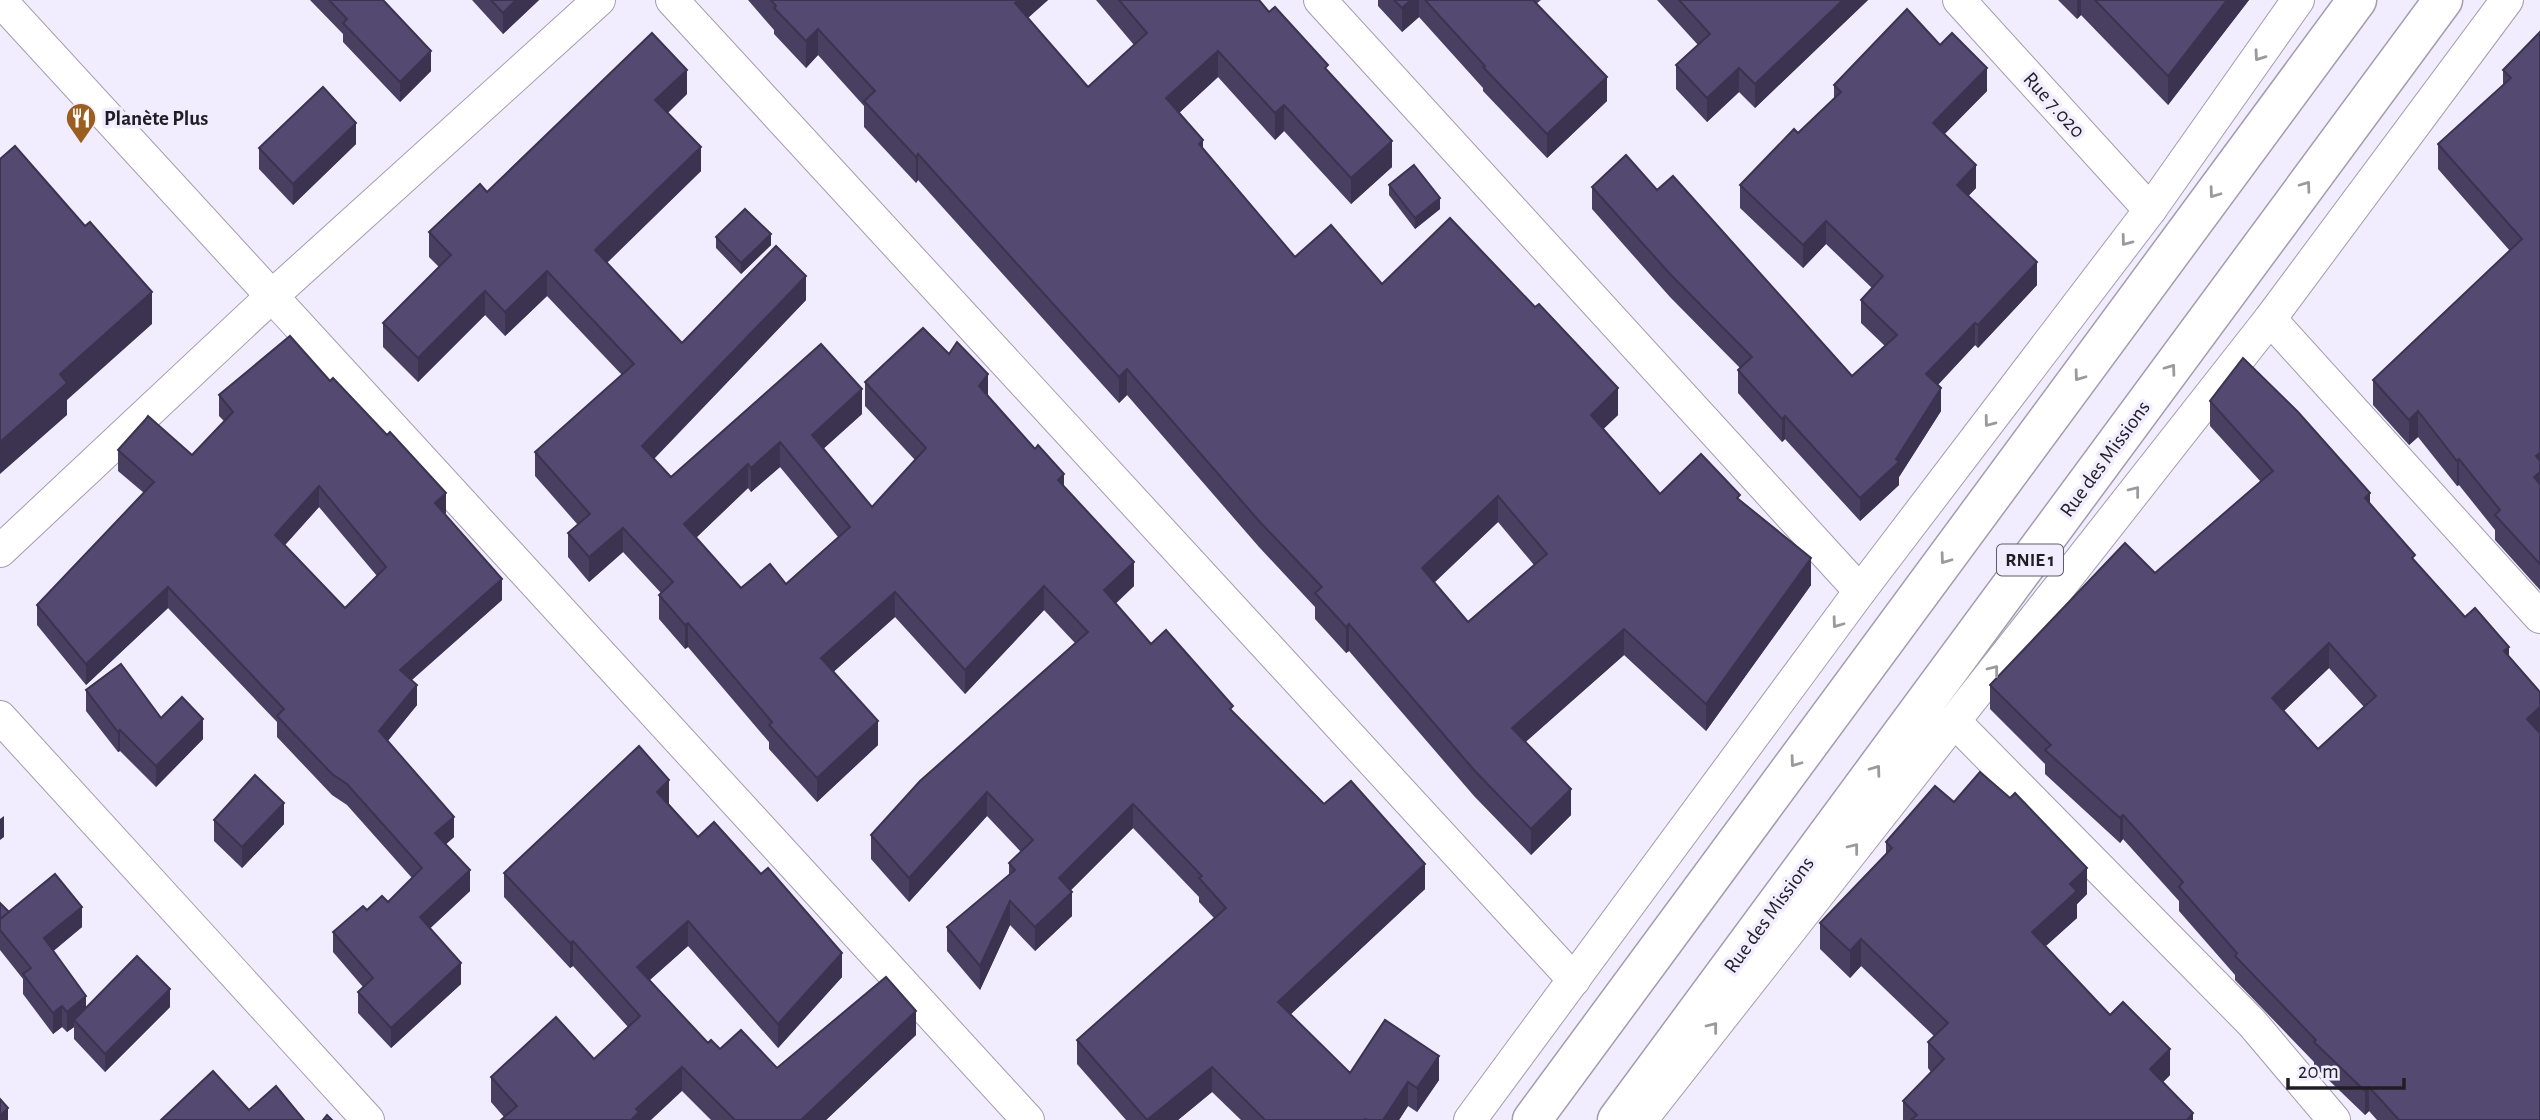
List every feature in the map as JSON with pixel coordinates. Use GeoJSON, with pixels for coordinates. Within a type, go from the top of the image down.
{"type":"FeatureCollection","features":[{"type":"Feature","properties":{"kind":"highway"},"geometry":{"type":"LineString","coordinates":[[1532,1120],[2357,0]]}},
{"type":"Feature","properties":{"kind":"highway","name":"Rue des Missions"},"geometry":{"type":"LineString","coordinates":[[1642,1117],[2443,0]]}},
{"type":"Feature","properties":{"kind":"street"},"geometry":{"type":"LineString","coordinates":[[0,0],[1028,1120]]}},
{"type":"Feature","properties":{"kind":"street"},"geometry":{"type":"LineString","coordinates":[[0,551],[272,296],[599,0]]}},
{"type":"Feature","properties":{"kind":"street"},"geometry":{"type":"LineString","coordinates":[[672,0],[1574,980]]}},
{"type":"Feature","properties":{"kind":"street"},"geometry":{"type":"LineString","coordinates":[[1320,0],[1860,591]]}},
{"type":"Feature","properties":{"kind":"street","name":"Rue 7.020"},"geometry":{"type":"LineString","coordinates":[[1959,0],[2150,210]]}},
{"type":"Feature","properties":{"kind":"street"},"geometry":{"type":"LineString","coordinates":[[1470,1120],[1860,591],[2150,210],[2298,0]]}},
{"type":"Feature","properties":{"kind":"street"},"geometry":{"type":"LineString","coordinates":[[1642,1117],[2270,319],[2507,0]]}},
{"type":"Feature","properties":{"kind":"street"},"geometry":{"type":"LineString","coordinates":[[2270,319],[2540,617]]}},
{"type":"Feature","properties":{"kind":"street"},"geometry":{"type":"LineString","coordinates":[[0,717],[368,1120]]}},
{"type":"Feature","properties":{"kind":"street"},"geometry":{"type":"LineString","coordinates":[[1954,721],[2252,1023],[2333,1120]]}},
{"type":"Feature","properties":{"kind":"building"},"geometry":{"type":"Polygon","coordinates":[[[329,0],[383,0],[431,51],[400,82],[343,23],[347,19],[329,0]]]}},
{"type":"Feature","properties":{"kind":"building"},"geometry":{"type":"Polygon","coordinates":[[[491,0],[516,0],[503,13],[491,0]]]}},
{"type":"Feature","properties":{"kind":"building"},"geometry":{"type":"Polygon","coordinates":[[[771,0],[1019,0],[1015,3],[1088,87],[1147,33],[1119,0],[1259,0],[1269,12],[1275,7],[1328,65],[1325,68],[1392,141],[1351,178],[1284,105],[1275,113],[1218,51],[1166,98],[1203,140],[1199,144],[1295,257],[1331,225],[1382,284],[1450,218],[1535,307],[1539,304],[1618,388],[1591,415],[1660,494],[1701,454],[1740,495],[1737,498],[1811,558],[1706,704],[1624,629],[1512,728],[1571,789],[1531,829],[1474,770],[1349,624],[1346,627],[1315,593],[1322,587],[1259,521],[1127,369],[1119,377],[918,154],[916,157],[864,101],[875,91],[818,29],[806,41],[774,8],[776,6],[771,0]],[[1498,496],[1422,568],[1468,622],[1547,554],[1498,496]]]}},
{"type":"Feature","properties":{"kind":"building"},"geometry":{"type":"Polygon","coordinates":[[[1394,0],[1411,0],[1402,8],[1394,0]]]}},
{"type":"Feature","properties":{"kind":"building"},"geometry":{"type":"Polygon","coordinates":[[[1425,0],[1533,0],[1607,77],[1547,134],[1483,67],[1485,66],[1425,0]]]}},
{"type":"Feature","properties":{"kind":"building"},"geometry":{"type":"Polygon","coordinates":[[[1679,0],[1843,0],[1755,84],[1739,68],[1707,98],[1676,65],[1710,34],[1679,0]]]}},
{"type":"Feature","properties":{"kind":"building"},"geometry":{"type":"Polygon","coordinates":[[[2095,0],[2227,0],[2168,76],[2095,0]]]}},
{"type":"Feature","properties":{"kind":"building"},"geometry":{"type":"Polygon","coordinates":[[[1907,9],[1940,45],[1952,33],[1987,68],[1933,123],[1976,165],[1957,185],[2037,262],[1978,325],[1975,323],[1926,374],[1941,388],[1896,459],[1899,462],[1860,498],[1785,416],[1782,419],[1738,370],[1752,357],[1670,274],[1592,187],[1626,155],[1657,190],[1673,176],[1852,376],[1897,335],[1861,300],[1883,276],[1826,221],[1803,245],[1740,185],[1794,129],[1798,133],[1841,92],[1834,85],[1907,9]]]}},
{"type":"Feature","properties":{"kind":"building"},"geometry":{"type":"Polygon","coordinates":[[[2540,32],[2540,453],[2536,456],[2540,461],[2540,472],[2534,477],[2540,484],[2540,564],[2495,515],[2500,510],[2418,411],[2409,420],[2373,380],[2522,239],[2438,144],[2511,78],[2503,70],[2540,32]]]}},
{"type":"Feature","properties":{"kind":"building"},"geometry":{"type":"Polygon","coordinates":[[[652,33],[687,70],[655,100],[701,147],[595,250],[682,343],[776,246],[806,276],[642,446],[671,477],[821,344],[862,389],[812,435],[872,507],[926,448],[865,382],[923,328],[949,354],[957,342],[988,374],[979,386],[1035,449],[1038,445],[1064,474],[1058,480],[1134,562],[1104,590],[1151,644],[1166,630],[1233,706],[1230,709],[1324,804],[1351,781],[1425,864],[1278,1002],[1350,1073],[1385,1020],[1439,1056],[1417,1088],[1408,1082],[1383,1120],[1265,1120],[1212,1067],[1147,1120],[1077,1040],[1226,908],[1199,878],[1202,876],[1133,804],[1059,878],[1072,892],[1035,927],[1010,901],[980,966],[947,927],[1015,870],[1009,863],[1033,840],[987,792],[909,878],[871,835],[920,781],[1088,632],[1044,586],[965,670],[895,592],[821,658],[878,721],[817,778],[769,725],[772,722],[688,623],[685,625],[659,595],[673,582],[623,528],[589,557],[568,533],[590,514],[535,452],[634,364],[547,271],[505,312],[485,291],[418,358],[383,323],[451,255],[429,232],[480,184],[487,192],[652,33]],[[780,442],[751,468],[748,464],[684,524],[741,588],[770,564],[786,584],[850,527],[780,442]]]}},
{"type":"Feature","properties":{"kind":"building"},"geometry":{"type":"Polygon","coordinates":[[[323,87],[356,123],[293,184],[259,148],[323,87]]]}},
{"type":"Feature","properties":{"kind":"building"},"geometry":{"type":"Polygon","coordinates":[[[15,146],[85,226],[90,222],[152,292],[60,374],[67,383],[0,442],[0,159],[15,146]]]}},
{"type":"Feature","properties":{"kind":"building"},"geometry":{"type":"Polygon","coordinates":[[[1414,165],[1440,198],[1415,218],[1389,185],[1414,165]]]}},
{"type":"Feature","properties":{"kind":"building"},"geometry":{"type":"Polygon","coordinates":[[[745,209],[771,234],[741,263],[716,237],[745,209]]]}},
{"type":"Feature","properties":{"kind":"building"},"geometry":{"type":"Polygon","coordinates":[[[290,336],[330,381],[333,378],[387,435],[390,432],[446,493],[435,503],[502,579],[400,670],[417,685],[379,731],[454,817],[435,833],[470,870],[420,917],[461,963],[391,1028],[358,992],[373,978],[333,932],[363,906],[367,910],[382,896],[388,902],[422,868],[347,784],[332,774],[277,716],[284,709],[168,587],[86,664],[37,605],[154,482],[118,450],[148,416],[192,455],[233,412],[219,395],[290,336]],[[319,486],[275,535],[345,608],[386,567],[319,486]]]}},
{"type":"Feature","properties":{"kind":"building"},"geometry":{"type":"Polygon","coordinates":[[[2243,358],[2298,412],[2370,493],[2365,498],[2415,555],[2412,558],[2465,617],[2475,608],[2509,647],[2504,651],[2540,692],[2540,707],[2527,719],[2540,733],[2540,1120],[2399,1120],[2369,1087],[2365,1091],[2314,1042],[2316,1040],[2235,956],[2237,953],[2179,887],[2183,882],[2123,815],[2120,818],[2045,750],[2051,745],[1990,685],[2125,543],[2155,573],[2273,471],[2210,401],[2243,358]],[[2329,643],[2272,698],[2318,749],[2376,696],[2329,643]]]}},
{"type":"Feature","properties":{"kind":"building"},"geometry":{"type":"Polygon","coordinates":[[[121,664],[161,718],[182,697],[203,719],[156,766],[120,730],[118,732],[86,690],[121,664]]]}},
{"type":"Feature","properties":{"kind":"building"},"geometry":{"type":"Polygon","coordinates":[[[639,746],[669,780],[657,792],[698,837],[714,822],[761,874],[768,868],[842,953],[778,1024],[688,921],[637,967],[708,1043],[711,1040],[720,1049],[741,1030],[777,1068],[886,977],[916,1011],[803,1120],[735,1120],[682,1067],[636,1109],[639,1112],[631,1120],[501,1120],[517,1106],[491,1077],[556,1017],[594,1059],[640,1016],[573,941],[570,943],[504,873],[639,746]]]}},
{"type":"Feature","properties":{"kind":"building"},"geometry":{"type":"Polygon","coordinates":[[[1980,772],[2010,798],[2015,793],[2087,868],[2070,884],[2077,891],[2032,932],[2110,1015],[2123,1002],[2170,1049],[2150,1069],[2193,1113],[2187,1120],[1911,1120],[1917,1115],[1903,1101],[1944,1059],[1928,1042],[1948,1023],[1861,939],[1850,951],[1820,923],[1892,848],[1886,842],[1935,786],[1954,802],[1980,772]]]}},
{"type":"Feature","properties":{"kind":"building"},"geometry":{"type":"Polygon","coordinates":[[[255,775],[284,803],[242,847],[214,820],[255,775]]]}},
{"type":"Feature","properties":{"kind":"building"},"geometry":{"type":"Polygon","coordinates":[[[55,874],[82,907],[44,938],[86,996],[67,1012],[62,1006],[53,1013],[23,974],[31,968],[0,930],[0,919],[55,874]]]}},
{"type":"Feature","properties":{"kind":"building"},"geometry":{"type":"Polygon","coordinates":[[[0,903],[9,912],[0,919],[0,903]]]}},
{"type":"Feature","properties":{"kind":"building"},"geometry":{"type":"Polygon","coordinates":[[[137,956],[170,989],[105,1054],[74,1020],[137,956]]]}},
{"type":"Feature","properties":{"kind":"building"},"geometry":{"type":"Polygon","coordinates":[[[213,1071],[249,1110],[276,1086],[304,1120],[161,1120],[213,1071]]]}},
{"type":"Feature","properties":{"kind":"building"},"geometry":{"type":"Polygon","coordinates":[[[0,1099],[8,1108],[0,1116],[0,1099]]]}},
{"type":"Feature","properties":{"kind":"place","name":"Planète Plus"},"geometry":{"type":"Point","coordinates":[81,145]}}]}
